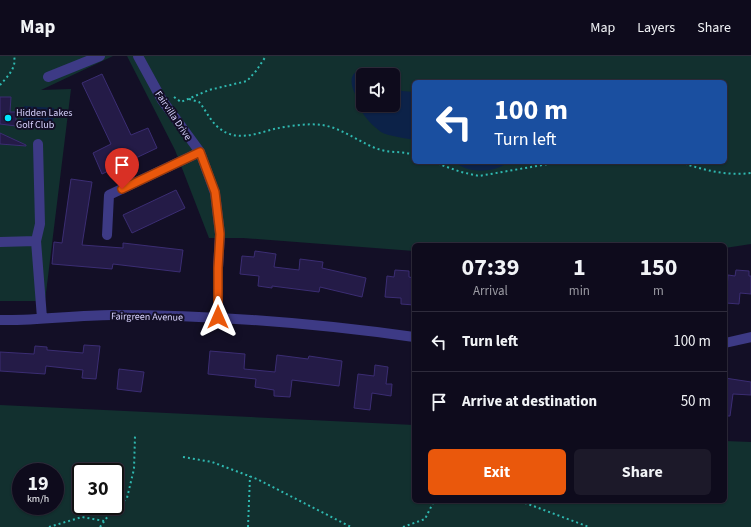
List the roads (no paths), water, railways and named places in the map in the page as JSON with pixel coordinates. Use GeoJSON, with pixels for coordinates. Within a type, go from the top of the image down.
{"type":"FeatureCollection","features":[{"type":"Feature","properties":{"kind":"street"},"geometry":{"type":"LineString","coordinates":[[48,77],[100,56]]}},
{"type":"Feature","properties":{"kind":"street","name":"Fairvilla Drive"},"geometry":{"type":"LineString","coordinates":[[138,56],[162,100],[200,152],[215,192],[220,234],[218,317]]}},
{"type":"Feature","properties":{"kind":"street"},"geometry":{"type":"LineString","coordinates":[[38,144],[40,224],[36,241],[42,318]]}},
{"type":"Feature","properties":{"kind":"street"},"geometry":{"type":"LineString","coordinates":[[107,235],[109,195],[200,152]]}},
{"type":"Feature","properties":{"kind":"street"},"geometry":{"type":"LineString","coordinates":[[0,242],[36,241]]}},
{"type":"Feature","properties":{"kind":"street","name":"Fairgreen Avenue"},"geometry":{"type":"LineString","coordinates":[[0,320],[110,315],[218,317],[412,337]]}},
{"type":"Feature","properties":{"kind":"street"},"geometry":{"type":"LineString","coordinates":[[727,343],[751,337]]}},
{"type":"Feature","properties":{"kind":"water"},"geometry":{"type":"Polygon","coordinates":[[[356,72],[356,94],[352,82],[353,75],[356,72]]]}},
{"type":"Feature","properties":{"kind":"water"},"geometry":{"type":"Polygon","coordinates":[[[400,90],[412,92],[412,140],[392,136],[381,132],[366,118],[363,112],[400,112],[400,90]]]}},
{"type":"Feature","properties":{"kind":"water"},"geometry":{"type":"Polygon","coordinates":[[[24,106],[54,108],[53,123],[23,121],[24,106]]]}},
{"type":"Feature","properties":{"kind":"water"},"geometry":{"type":"Polygon","coordinates":[[[458,164],[506,164],[503,166],[482,171],[467,169],[458,164]]]}},
{"type":"Feature","properties":{"kind":"place","name":"Hidden Lakes Golf Club"},"geometry":{"type":"Point","coordinates":[8,118]}}]}
